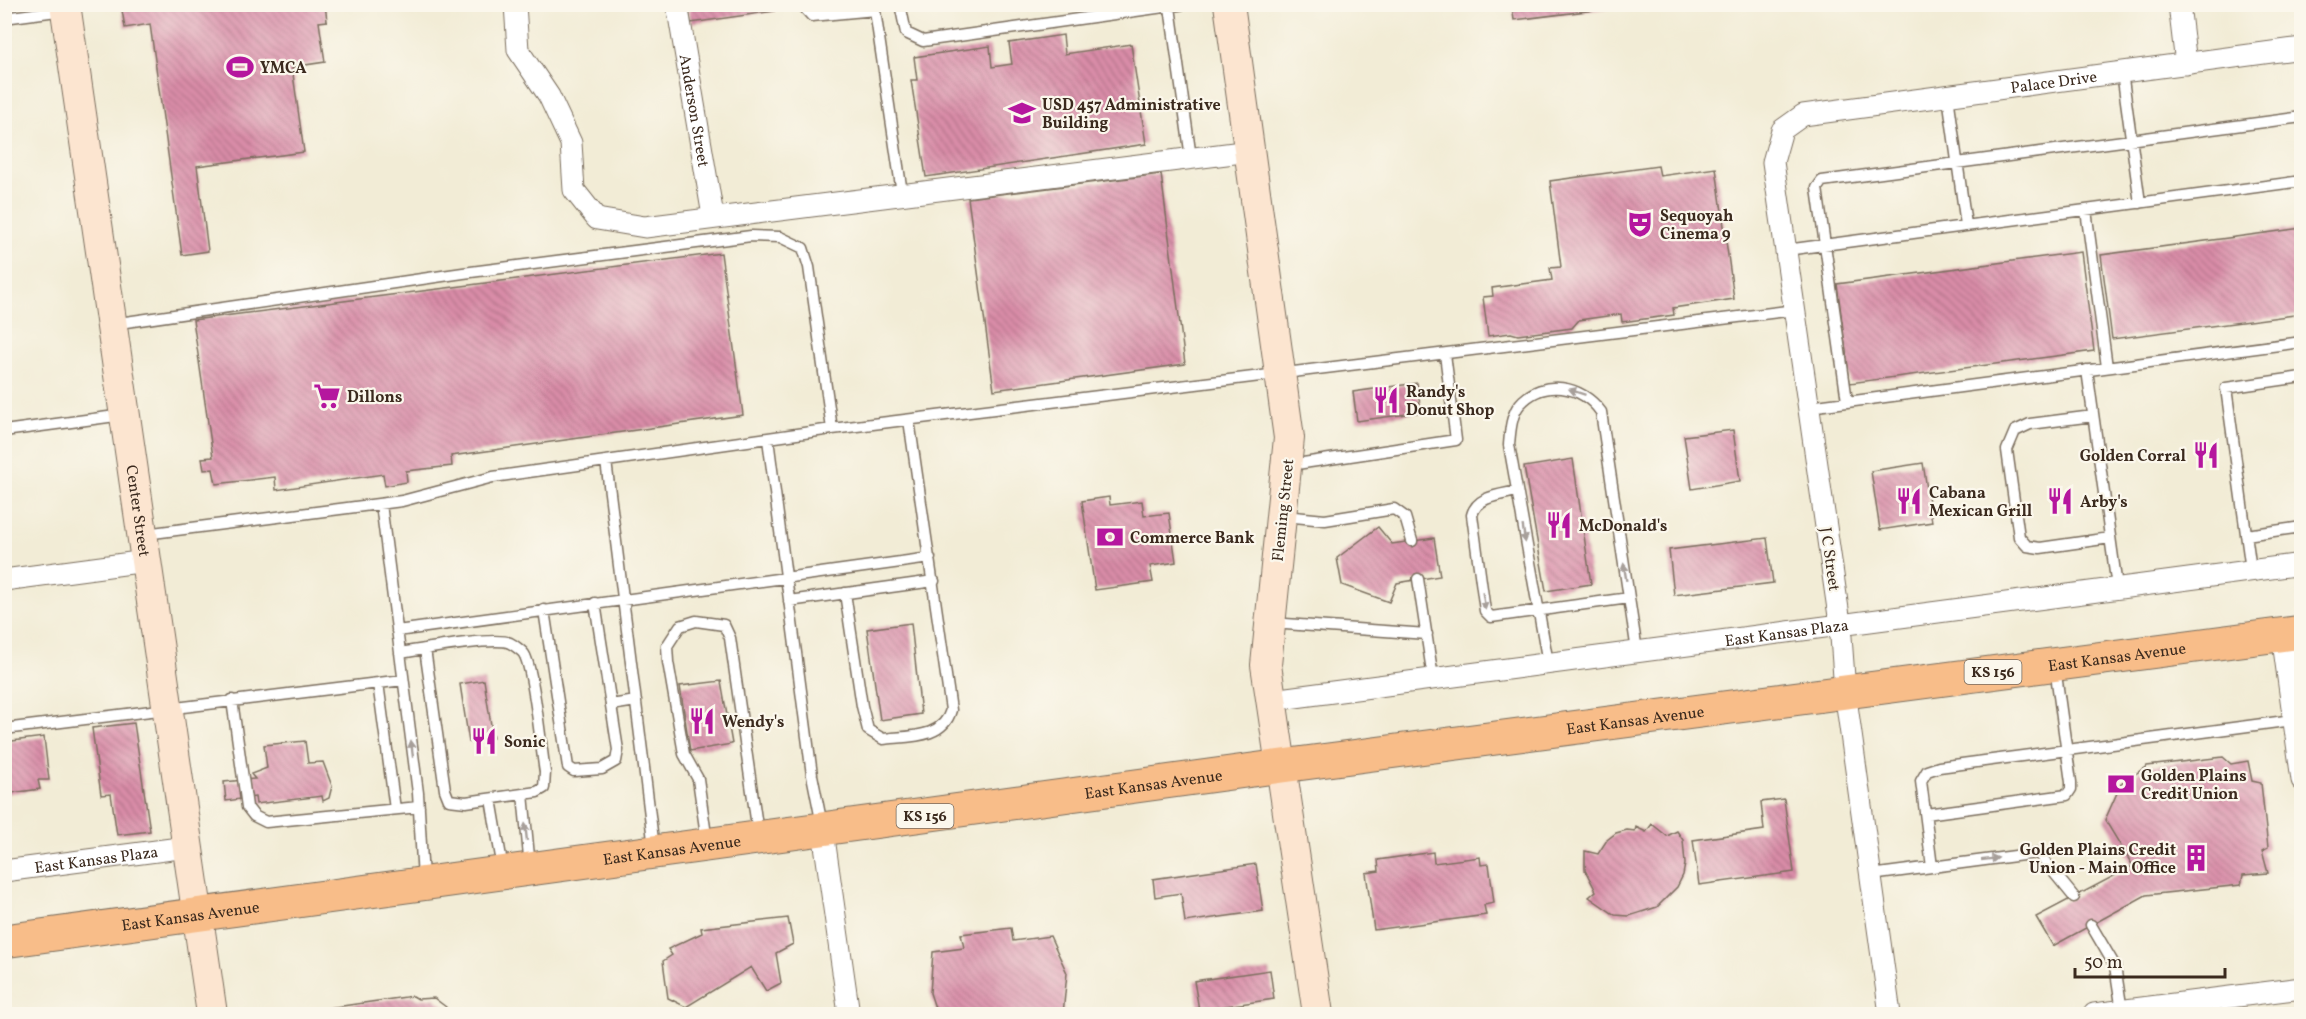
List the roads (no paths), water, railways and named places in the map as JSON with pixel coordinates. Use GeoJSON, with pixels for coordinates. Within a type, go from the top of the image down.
{"type":"FeatureCollection","features":[{"type":"Feature","properties":{"kind":"main road","name":"East Kansas Avenue"},"geometry":{"type":"LineString","coordinates":[[4,941],[823,831],[1282,766],[2292,633]]}},
{"type":"Feature","properties":{"kind":"street"},"geometry":{"type":"LineString","coordinates":[[515,4],[518,50],[549,96],[571,143],[574,190],[597,219],[645,227],[713,216],[1250,151]]}},
{"type":"Feature","properties":{"kind":"street","name":"Anderson Street"},"geometry":{"type":"LineString","coordinates":[[677,4],[713,216]]}},
{"type":"Feature","properties":{"kind":"street","name":"Fleming Street"},"geometry":{"type":"LineString","coordinates":[[1229,4],[1289,438],[1266,665],[1318,1014]]}},
{"type":"Feature","properties":{"kind":"street"},"geometry":{"type":"LineString","coordinates":[[2179,4],[2186,64]]}},
{"type":"Feature","properties":{"kind":"street","name":"Center Street"},"geometry":{"type":"LineString","coordinates":[[65,7],[212,1014]]}},
{"type":"Feature","properties":{"kind":"street","name":"Palace Drive"},"geometry":{"type":"LineString","coordinates":[[1803,115],[2301,48]]}},
{"type":"Feature","properties":{"kind":"street","name":"J C Street"},"geometry":{"type":"LineString","coordinates":[[1803,115],[1782,130],[1773,162],[1840,623],[1845,691],[1890,1014]]}},
{"type":"Feature","properties":{"kind":"street"},"geometry":{"type":"LineString","coordinates":[[4,580],[144,548]]}},
{"type":"Feature","properties":{"kind":"street","name":"East Kansas Plaza"},"geometry":{"type":"LineString","coordinates":[[1272,700],[1840,623],[2301,564]]}},
{"type":"Feature","properties":{"kind":"street"},"geometry":{"type":"LineString","coordinates":[[2292,633],[2293,720],[2301,780]]}},
{"type":"Feature","properties":{"kind":"street"},"geometry":{"type":"LineString","coordinates":[[823,831],[849,1014]]}},
{"type":"Feature","properties":{"kind":"street","name":"East Kansas Plaza"},"geometry":{"type":"LineString","coordinates":[[4,871],[187,847]]}},
{"type":"Feature","properties":{"kind":"street"},"geometry":{"type":"LineString","coordinates":[[2094,1014],[2301,988]]}},
{"type":"Feature","properties":{"kind":"lane"},"geometry":{"type":"LineString","coordinates":[[801,4],[812,16],[874,7],[902,193]]}},
{"type":"Feature","properties":{"kind":"lane"},"geometry":{"type":"LineString","coordinates":[[900,4],[906,33],[922,41],[1183,5]]}},
{"type":"Feature","properties":{"kind":"lane"},"geometry":{"type":"LineString","coordinates":[[4,18],[65,7]]}},
{"type":"Feature","properties":{"kind":"lane"},"geometry":{"type":"LineString","coordinates":[[1170,7],[1191,158]]}},
{"type":"Feature","properties":{"kind":"lane"},"geometry":{"type":"LineString","coordinates":[[2122,72],[2140,203]]}},
{"type":"Feature","properties":{"kind":"lane"},"geometry":{"type":"LineString","coordinates":[[1948,96],[1966,225]]}},
{"type":"Feature","properties":{"kind":"lane"},"geometry":{"type":"LineString","coordinates":[[1847,401],[1817,188],[1822,181],[2301,117]]}},
{"type":"Feature","properties":{"kind":"lane"},"geometry":{"type":"LineString","coordinates":[[1786,250],[2301,181]]}},
{"type":"Feature","properties":{"kind":"lane"},"geometry":{"type":"LineString","coordinates":[[2086,210],[2107,367]]}},
{"type":"Feature","properties":{"kind":"lane"},"geometry":{"type":"LineString","coordinates":[[112,324],[717,240],[751,236],[780,237],[803,248],[809,267],[832,429]]}},
{"type":"Feature","properties":{"kind":"lane"},"geometry":{"type":"LineString","coordinates":[[144,548],[402,501],[493,477],[832,429],[1795,310]]}},
{"type":"Feature","properties":{"kind":"lane"},"geometry":{"type":"LineString","coordinates":[[1809,407],[2301,342]]}},
{"type":"Feature","properties":{"kind":"lane"},"geometry":{"type":"LineString","coordinates":[[1286,466],[1456,440],[1445,354]]}},
{"type":"Feature","properties":{"kind":"lane"},"geometry":{"type":"LineString","coordinates":[[2087,370],[2117,587]]}},
{"type":"Feature","properties":{"kind":"lane"},"geometry":{"type":"LineString","coordinates":[[2251,570],[2226,388],[2301,377]]}},
{"type":"Feature","properties":{"kind":"lane"},"geometry":{"type":"LineString","coordinates":[[1548,663],[1509,445],[1511,426],[1518,405],[1536,392],[1560,388],[1578,390],[1593,400],[1601,412],[1637,651]]}},
{"type":"Feature","properties":{"kind":"lane"},"geometry":{"type":"LineString","coordinates":[[4,430],[125,414]]}},
{"type":"Feature","properties":{"kind":"lane"},"geometry":{"type":"LineString","coordinates":[[2093,416],[2030,424],[2015,431],[2007,450],[2019,537],[2027,546],[2040,548],[2110,538]]}},
{"type":"Feature","properties":{"kind":"lane"},"geometry":{"type":"LineString","coordinates":[[845,593],[868,730],[883,739],[936,732],[948,722],[951,710],[909,420]]}},
{"type":"Feature","properties":{"kind":"lane"},"geometry":{"type":"LineString","coordinates":[[768,438],[812,775],[823,831]]}},
{"type":"Feature","properties":{"kind":"lane"},"geometry":{"type":"LineString","coordinates":[[606,461],[655,853]]}},
{"type":"Feature","properties":{"kind":"lane"},"geometry":{"type":"LineString","coordinates":[[1517,491],[1481,500],[1474,505],[1472,515],[1485,611],[1491,617],[1629,598]]}},
{"type":"Feature","properties":{"kind":"lane"},"geometry":{"type":"LineString","coordinates":[[381,504],[418,807],[424,885]]}},
{"type":"Feature","properties":{"kind":"lane"},"geometry":{"type":"LineString","coordinates":[[1281,516],[1325,520],[1394,509],[1406,517],[1412,541]]}},
{"type":"Feature","properties":{"kind":"lane"},"geometry":{"type":"LineString","coordinates":[[2246,535],[2301,527]]}},
{"type":"Feature","properties":{"kind":"lane"},"geometry":{"type":"LineString","coordinates":[[397,631],[930,558]]}},
{"type":"Feature","properties":{"kind":"lane"},"geometry":{"type":"LineString","coordinates":[[1418,579],[1433,678]]}},
{"type":"Feature","properties":{"kind":"lane"},"geometry":{"type":"LineString","coordinates":[[789,601],[934,581]]}},
{"type":"Feature","properties":{"kind":"lane"},"geometry":{"type":"LineString","coordinates":[[544,610],[564,753],[568,767],[574,771],[602,768],[616,761],[618,750],[595,603]]}},
{"type":"Feature","properties":{"kind":"lane"},"geometry":{"type":"LineString","coordinates":[[708,846],[698,779],[684,754],[668,662],[668,646],[680,626],[696,621],[714,621],[724,625],[730,638],[759,839]]}},
{"type":"Feature","properties":{"kind":"lane"},"geometry":{"type":"LineString","coordinates":[[1270,623],[1427,634]]}},
{"type":"Feature","properties":{"kind":"lane"},"geometry":{"type":"LineString","coordinates":[[400,652],[425,649],[508,642],[524,654],[530,671],[544,788],[537,792],[491,799],[466,802],[449,800],[445,790],[425,649]]}},
{"type":"Feature","properties":{"kind":"lane"},"geometry":{"type":"LineString","coordinates":[[1926,814],[2067,795],[2071,789],[2055,663]]}},
{"type":"Feature","properties":{"kind":"lane"},"geometry":{"type":"LineString","coordinates":[[4,729],[403,680]]}},
{"type":"Feature","properties":{"kind":"lane"},"geometry":{"type":"LineString","coordinates":[[378,683],[395,809]]}},
{"type":"Feature","properties":{"kind":"lane"},"geometry":{"type":"LineString","coordinates":[[232,700],[245,798],[254,816],[266,822],[418,807]]}},
{"type":"Feature","properties":{"kind":"lane"},"geometry":{"type":"LineString","coordinates":[[611,705],[636,701]]}},
{"type":"Feature","properties":{"kind":"lane"},"geometry":{"type":"LineString","coordinates":[[1932,867],[1921,781],[1927,771],[1939,767],[2293,720]]}},
{"type":"Feature","properties":{"kind":"lane"},"geometry":{"type":"LineString","coordinates":[[517,872],[523,794]]}},
{"type":"Feature","properties":{"kind":"lane"},"geometry":{"type":"LineString","coordinates":[[491,799],[517,872]]}},
{"type":"Feature","properties":{"kind":"lane"},"geometry":{"type":"LineString","coordinates":[[1871,875],[2038,853],[2074,897]]}},
{"type":"Feature","properties":{"kind":"lane"},"geometry":{"type":"LineString","coordinates":[[2091,925],[2115,966],[2122,1011]]}},
{"type":"Feature","properties":{"kind":"place","name":"YMCA"},"geometry":{"type":"Point","coordinates":[240,67]}},
{"type":"Feature","properties":{"kind":"place","name":"USD 457 Administrative Building"},"geometry":{"type":"Point","coordinates":[1022,113]}},
{"type":"Feature","properties":{"kind":"place","name":"Sequoyah Cinema 9"},"geometry":{"type":"Point","coordinates":[1640,224]}},
{"type":"Feature","properties":{"kind":"place","name":"Dillons"},"geometry":{"type":"Point","coordinates":[327,396]}},
{"type":"Feature","properties":{"kind":"place","name":"Randy's Donut Shop"},"geometry":{"type":"Point","coordinates":[1386,400]}},
{"type":"Feature","properties":{"kind":"place","name":"Golden Corral"},"geometry":{"type":"Point","coordinates":[2206,455]}},
{"type":"Feature","properties":{"kind":"place","name":"Cabana Mexican Grill"},"geometry":{"type":"Point","coordinates":[1909,501]}},
{"type":"Feature","properties":{"kind":"place","name":"Arby's"},"geometry":{"type":"Point","coordinates":[2060,501]}},
{"type":"Feature","properties":{"kind":"place","name":"McDonald's"},"geometry":{"type":"Point","coordinates":[1559,525]}},
{"type":"Feature","properties":{"kind":"place","name":"Commerce Bank"},"geometry":{"type":"Point","coordinates":[1110,537]}},
{"type":"Feature","properties":{"kind":"place","name":"Wendy's"},"geometry":{"type":"Point","coordinates":[702,721]}},
{"type":"Feature","properties":{"kind":"place","name":"Sonic"},"geometry":{"type":"Point","coordinates":[484,741]}},
{"type":"Feature","properties":{"kind":"place","name":"Golden Plains Credit Union"},"geometry":{"type":"Point","coordinates":[2121,784]}},
{"type":"Feature","properties":{"kind":"place","name":"Golden Plains Credit Union - Main Office"},"geometry":{"type":"Point","coordinates":[2196,858]}}]}
